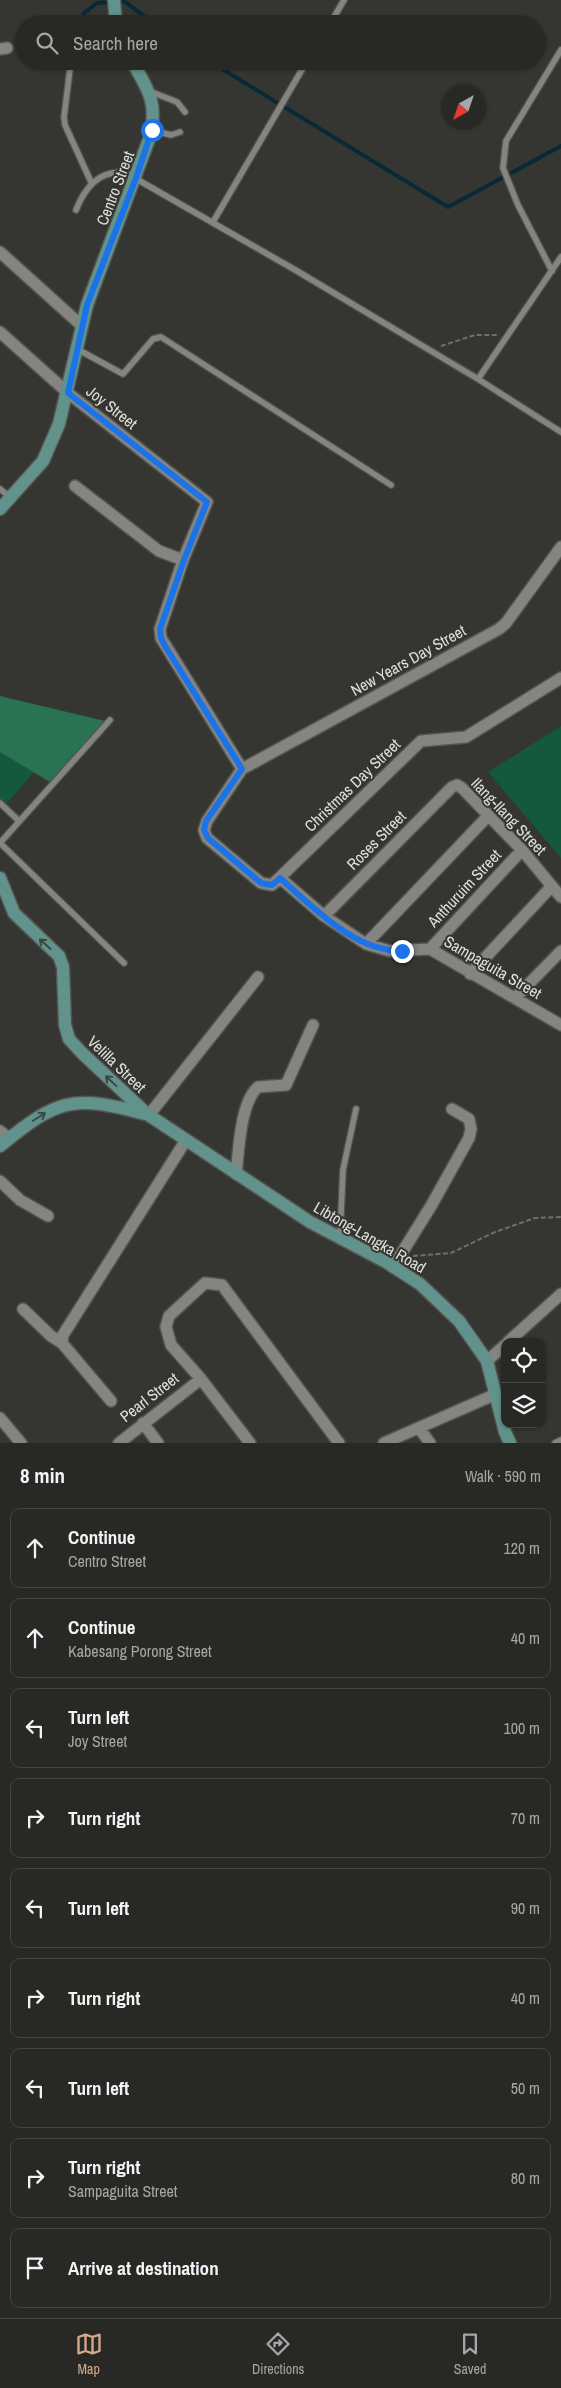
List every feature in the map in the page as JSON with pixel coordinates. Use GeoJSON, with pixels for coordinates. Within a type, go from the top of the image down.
{"type":"FeatureCollection","features":[{"type":"Feature","properties":{"kind":"main road"},"geometry":{"type":"LineString","coordinates":[[114,0],[115,15]]}},
{"type":"Feature","properties":{"kind":"main road","name":"Centro Street"},"geometry":{"type":"LineString","coordinates":[[0,509],[43,461],[59,424],[68,393],[87,305],[136,178],[152,130],[154,108],[148,91],[137,70]]}},
{"type":"Feature","properties":{"kind":"main road","name":"Velilla Street"},"geometry":{"type":"LineString","coordinates":[[0,878],[14,913],[59,956],[63,967],[65,1025],[69,1039],[148,1115]]}},
{"type":"Feature","properties":{"kind":"main road"},"geometry":{"type":"LineString","coordinates":[[3,1139],[55,1107],[72,1102],[109,1104],[148,1115]]}},
{"type":"Feature","properties":{"kind":"main road","name":"Libtong-Langka Road"},"geometry":{"type":"LineString","coordinates":[[148,1115],[310,1222],[393,1267],[420,1284],[459,1322],[487,1361],[505,1432],[510,1443]]}},
{"type":"Feature","properties":{"kind":"street"},"geometry":{"type":"LineString","coordinates":[[0,252],[82,326]]}},
{"type":"Feature","properties":{"kind":"street","name":"Joy Street"},"geometry":{"type":"LineString","coordinates":[[0,332],[68,393],[207,502],[184,560]]}},
{"type":"Feature","properties":{"kind":"street"},"geometry":{"type":"LineString","coordinates":[[75,486],[159,551],[184,560],[160,629],[161,638],[242,769],[206,821],[204,830],[208,838],[261,883],[272,885],[280,878]]}},
{"type":"Feature","properties":{"kind":"street","name":"New Years Day Street"},"geometry":{"type":"LineString","coordinates":[[242,769],[499,629],[506,623],[561,547]]}},
{"type":"Feature","properties":{"kind":"street","name":"Christmas Day Street"},"geometry":{"type":"LineString","coordinates":[[280,878],[421,741],[466,737],[561,678]]}},
{"type":"Feature","properties":{"kind":"street","name":"Ilang-Ilang Street"},"geometry":{"type":"LineString","coordinates":[[452,787],[457,785],[462,788],[522,850],[561,897]]}},
{"type":"Feature","properties":{"kind":"street","name":"Roses Street"},"geometry":{"type":"LineString","coordinates":[[324,916],[452,787]]}},
{"type":"Feature","properties":{"kind":"street"},"geometry":{"type":"LineString","coordinates":[[366,944],[488,816]]}},
{"type":"Feature","properties":{"kind":"street","name":"Anthuruim Street"},"geometry":{"type":"LineString","coordinates":[[430,949],[522,850]]}},
{"type":"Feature","properties":{"kind":"street","name":"Sampaguita Street"},"geometry":{"type":"LineString","coordinates":[[280,878],[324,916],[366,944],[390,951],[430,949],[470,974],[559,1020]]}},
{"type":"Feature","properties":{"kind":"street"},"geometry":{"type":"LineString","coordinates":[[470,974],[552,886]]}},
{"type":"Feature","properties":{"kind":"street"},"geometry":{"type":"LineString","coordinates":[[515,998],[561,951]]}},
{"type":"Feature","properties":{"kind":"street"},"geometry":{"type":"LineString","coordinates":[[148,1115],[258,977]]}},
{"type":"Feature","properties":{"kind":"street"},"geometry":{"type":"LineString","coordinates":[[236,1174],[239,1145],[248,1100],[258,1088],[286,1085],[313,1025]]}},
{"type":"Feature","properties":{"kind":"street"},"geometry":{"type":"LineString","coordinates":[[393,1267],[431,1206],[468,1138],[471,1129],[469,1119],[452,1109]]}},
{"type":"Feature","properties":{"kind":"street"},"geometry":{"type":"LineString","coordinates":[[62,1343],[63,1335],[186,1140]]}},
{"type":"Feature","properties":{"kind":"street"},"geometry":{"type":"LineString","coordinates":[[0,1181],[20,1200],[48,1216]]}},
{"type":"Feature","properties":{"kind":"street"},"geometry":{"type":"LineString","coordinates":[[250,1443],[201,1378],[171,1345],[166,1327],[169,1316],[205,1283],[222,1285],[339,1443]]}},
{"type":"Feature","properties":{"kind":"street"},"geometry":{"type":"LineString","coordinates":[[512,1338],[561,1294]]}},
{"type":"Feature","properties":{"kind":"street"},"geometry":{"type":"LineString","coordinates":[[23,1309],[51,1336],[62,1343],[111,1401]]}},
{"type":"Feature","properties":{"kind":"street"},"geometry":{"type":"LineString","coordinates":[[487,1361],[501,1349]]}},
{"type":"Feature","properties":{"kind":"street","name":"Pearl Street"},"geometry":{"type":"LineString","coordinates":[[118,1443],[201,1378]]}},
{"type":"Feature","properties":{"kind":"street"},"geometry":{"type":"LineString","coordinates":[[384,1443],[496,1394]]}},
{"type":"Feature","properties":{"kind":"street"},"geometry":{"type":"LineString","coordinates":[[0,1418],[21,1443]]}},
{"type":"Feature","properties":{"kind":"street"},"geometry":{"type":"LineString","coordinates":[[142,1423],[158,1443]]}},
{"type":"Feature","properties":{"kind":"street"},"geometry":{"type":"LineString","coordinates":[[419,1428],[430,1443]]}},
{"type":"Feature","properties":{"kind":"lane"},"geometry":{"type":"LineString","coordinates":[[335,15],[344,0]]}},
{"type":"Feature","properties":{"kind":"lane"},"geometry":{"type":"LineString","coordinates":[[552,270],[518,205],[503,168],[506,141],[561,50]]}},
{"type":"Feature","properties":{"kind":"lane"},"geometry":{"type":"LineString","coordinates":[[70,70],[65,125],[92,184]]}},
{"type":"Feature","properties":{"kind":"lane"},"geometry":{"type":"LineString","coordinates":[[213,222],[302,70]]}},
{"type":"Feature","properties":{"kind":"lane"},"geometry":{"type":"LineString","coordinates":[[148,91],[177,102],[184,112]]}},
{"type":"Feature","properties":{"kind":"lane"},"geometry":{"type":"LineString","coordinates":[[152,130],[171,135],[180,132]]}},
{"type":"Feature","properties":{"kind":"lane"},"geometry":{"type":"LineString","coordinates":[[76,210],[80,200],[92,184],[103,175],[112,171],[136,178],[478,379],[561,432]]}},
{"type":"Feature","properties":{"kind":"lane"},"geometry":{"type":"LineString","coordinates":[[478,379],[561,257]]}},
{"type":"Feature","properties":{"kind":"lane"},"geometry":{"type":"LineString","coordinates":[[77,349],[123,374],[153,339],[161,337],[391,485]]}},
{"type":"Feature","properties":{"kind":"lane"},"geometry":{"type":"LineString","coordinates":[[0,489],[10,498]]}},
{"type":"Feature","properties":{"kind":"lane"},"geometry":{"type":"LineString","coordinates":[[110,720],[0,843],[124,963]]}},
{"type":"Feature","properties":{"kind":"lane"},"geometry":{"type":"LineString","coordinates":[[0,803],[19,821]]}},
{"type":"Feature","properties":{"kind":"lane"},"geometry":{"type":"LineString","coordinates":[[340,1238],[343,1170],[356,1110]]}},
{"type":"Feature","properties":{"kind":"lane"},"geometry":{"type":"LineString","coordinates":[[555,1443],[561,1440]]}},
{"type":"Feature","properties":{"kind":"path"},"geometry":{"type":"LineString","coordinates":[[429,350],[475,335],[508,335]]}},
{"type":"Feature","properties":{"kind":"path"},"geometry":{"type":"LineString","coordinates":[[423,1256],[451,1253],[495,1232],[535,1218],[561,1217]]}},
{"type":"Feature","properties":{"kind":"green space"},"geometry":{"type":"Polygon","coordinates":[[[0,696],[105,721],[50,782],[0,752],[0,696]]]}},
{"type":"Feature","properties":{"kind":"green space"},"geometry":{"type":"Polygon","coordinates":[[[561,726],[561,858],[488,772],[561,726]]]}},
{"type":"Feature","properties":{"kind":"green space"},"geometry":{"type":"Polygon","coordinates":[[[0,752],[34,772],[6,804],[0,799],[0,752]]]}},
{"type":"Feature","properties":{"kind":"waterway"},"geometry":{"type":"LineString","coordinates":[[83,15],[97,3],[124,1],[143,15]]}},
{"type":"Feature","properties":{"kind":"waterway"},"geometry":{"type":"LineString","coordinates":[[224,70],[448,207],[561,146]]}},
{"type":"Feature","properties":{"kind":"route"},"geometry":{"type":"LineString","coordinates":[[152,130],[147,149],[87,305],[68,393],[207,502],[160,629],[161,638],[165,646],[242,769],[206,821],[204,830],[208,838],[261,883],[272,885],[280,878],[324,916],[366,944],[390,951],[402,951]]}}]}
